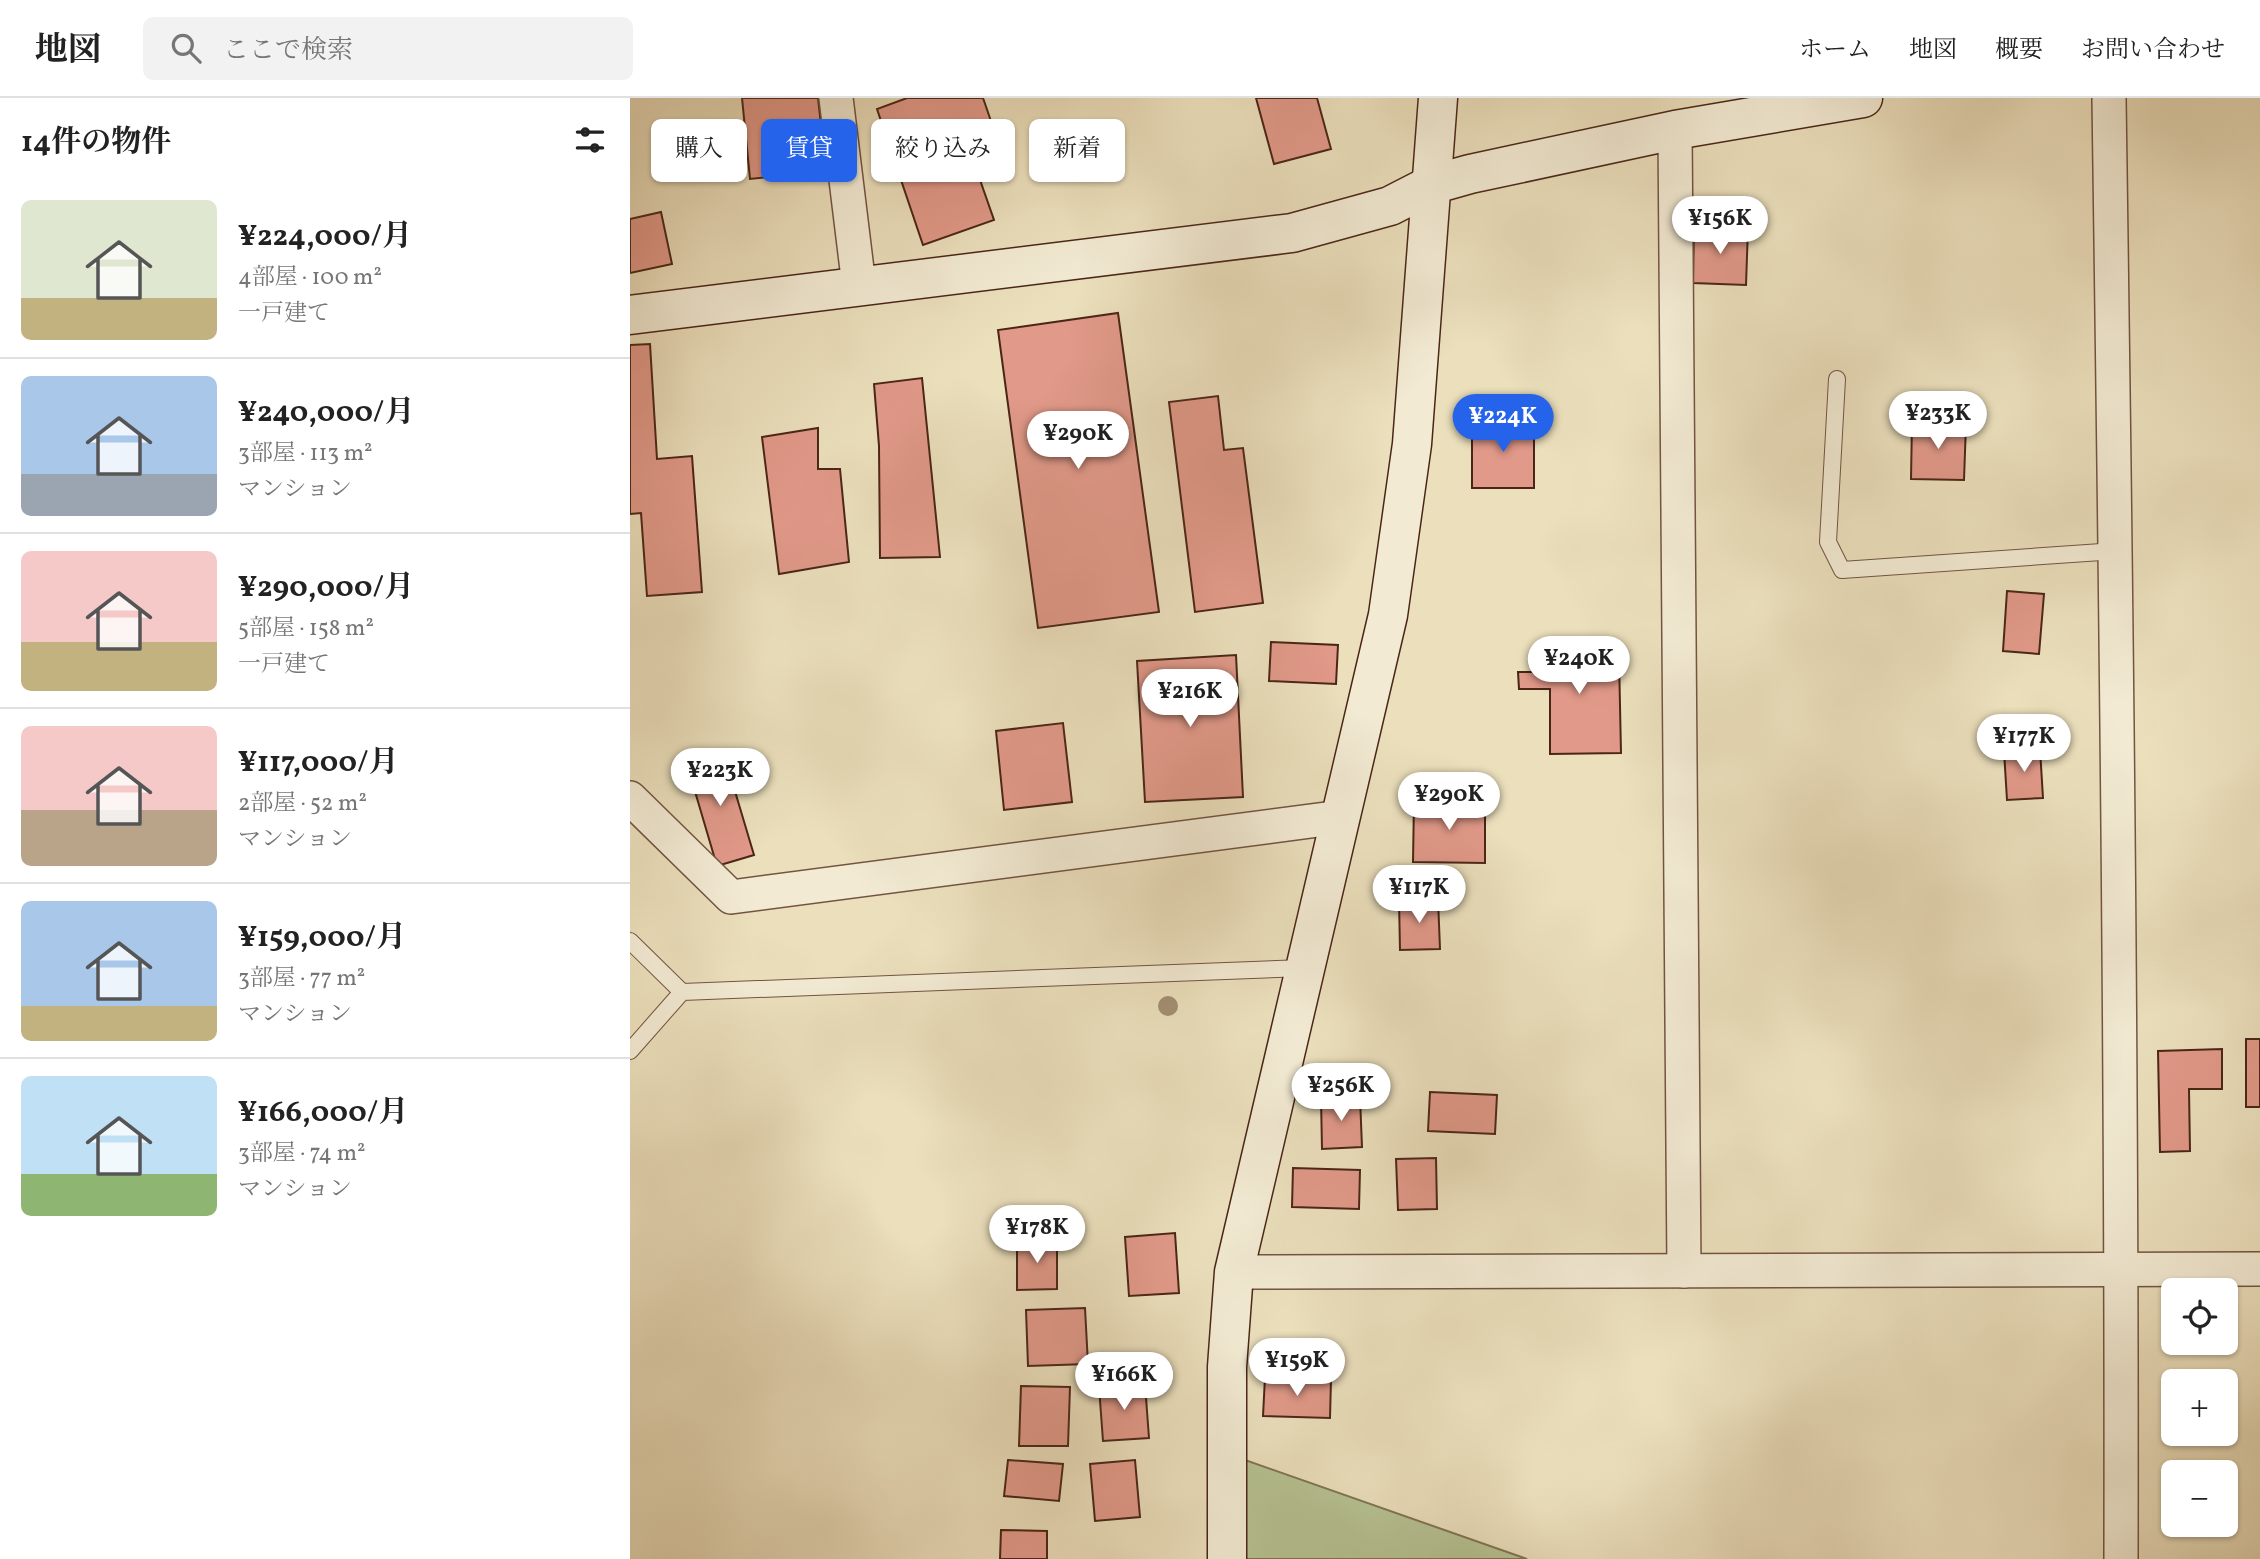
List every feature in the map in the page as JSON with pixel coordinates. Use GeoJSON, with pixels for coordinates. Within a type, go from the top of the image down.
{"type":"FeatureCollection","features":[{"type":"Feature","properties":{"kind":"street"},"geometry":{"type":"LineString","coordinates":[[836,98],[859,286]]}},
{"type":"Feature","properties":{"kind":"street"},"geometry":{"type":"LineString","coordinates":[[1227,1559],[1227,1367],[1234,1272],[1388,615],[1412,444],[1438,98]]}},
{"type":"Feature","properties":{"kind":"street"},"geometry":{"type":"LineString","coordinates":[[630,315],[1292,233],[1390,206],[1431,185],[1470,174],[1675,130],[1863,98]]}},
{"type":"Feature","properties":{"kind":"street"},"geometry":{"type":"LineString","coordinates":[[2109,98],[2116,551],[2121,1559]]}},
{"type":"Feature","properties":{"kind":"street"},"geometry":{"type":"LineString","coordinates":[[1675,130],[1684,1271]]}},
{"type":"Feature","properties":{"kind":"street"},"geometry":{"type":"LineString","coordinates":[[630,798],[732,897],[1341,817]]}},
{"type":"Feature","properties":{"kind":"street"},"geometry":{"type":"LineString","coordinates":[[1234,1272],[2260,1269]]}},
{"type":"Feature","properties":{"kind":"lane"},"geometry":{"type":"LineString","coordinates":[[1837,379],[1828,542],[1842,570],[2116,551]]}},
{"type":"Feature","properties":{"kind":"lane"},"geometry":{"type":"LineString","coordinates":[[630,941],[682,992]]}},
{"type":"Feature","properties":{"kind":"lane"},"geometry":{"type":"LineString","coordinates":[[630,1051],[682,992],[1304,968]]}},
{"type":"Feature","properties":{"kind":"green space"},"geometry":{"type":"Polygon","coordinates":[[[1228,1454],[1527,1559],[1227,1559],[1228,1454]]]}},
{"type":"Feature","properties":{"kind":"building"},"geometry":{"type":"Polygon","coordinates":[[[742,98],[818,98],[820,119],[761,119],[761,178],[750,179],[747,119],[744,119],[742,98]]]}},
{"type":"Feature","properties":{"kind":"building"},"geometry":{"type":"Polygon","coordinates":[[[907,98],[983,98],[990,119],[880,119],[877,109],[907,98]]]}},
{"type":"Feature","properties":{"kind":"building"},"geometry":{"type":"Polygon","coordinates":[[[1256,98],[1317,98],[1331,149],[1274,164],[1256,98]]]}},
{"type":"Feature","properties":{"kind":"building"},"geometry":{"type":"Polygon","coordinates":[[[902,182],[981,182],[994,220],[923,245],[902,182]]]}},
{"type":"Feature","properties":{"kind":"building"},"geometry":{"type":"Polygon","coordinates":[[[661,212],[672,264],[630,273],[630,219],[661,212]]]}},
{"type":"Feature","properties":{"kind":"building"},"geometry":{"type":"Polygon","coordinates":[[[1694,227],[1748,228],[1746,285],[1693,283],[1694,227]]]}},
{"type":"Feature","properties":{"kind":"building"},"geometry":{"type":"Polygon","coordinates":[[[1118,313],[1159,612],[1038,628],[998,330],[1118,313]]]}},
{"type":"Feature","properties":{"kind":"building"},"geometry":{"type":"Polygon","coordinates":[[[650,344],[657,459],[692,456],[702,592],[647,596],[641,513],[630,514],[630,345],[650,344]]]}},
{"type":"Feature","properties":{"kind":"building"},"geometry":{"type":"Polygon","coordinates":[[[922,378],[940,557],[880,558],[879,446],[874,384],[922,378]]]}},
{"type":"Feature","properties":{"kind":"building"},"geometry":{"type":"Polygon","coordinates":[[[1218,396],[1224,450],[1243,448],[1263,603],[1195,612],[1169,402],[1218,396]]]}},
{"type":"Feature","properties":{"kind":"building"},"geometry":{"type":"Polygon","coordinates":[[[1534,420],[1534,488],[1472,488],[1472,421],[1534,420]]]}},
{"type":"Feature","properties":{"kind":"building"},"geometry":{"type":"Polygon","coordinates":[[[1912,422],[1966,424],[1964,480],[1911,479],[1912,422]]]}},
{"type":"Feature","properties":{"kind":"building"},"geometry":{"type":"Polygon","coordinates":[[[818,428],[818,469],[840,469],[849,562],[779,574],[762,437],[818,428]]]}},
{"type":"Feature","properties":{"kind":"building"},"geometry":{"type":"Polygon","coordinates":[[[2007,591],[2044,594],[2039,654],[2003,651],[2007,591]]]}},
{"type":"Feature","properties":{"kind":"building"},"geometry":{"type":"Polygon","coordinates":[[[1599,639],[1599,658],[1619,658],[1621,753],[1550,754],[1550,689],[1519,689],[1518,672],[1541,672],[1540,640],[1599,639]]]}},
{"type":"Feature","properties":{"kind":"building"},"geometry":{"type":"Polygon","coordinates":[[[1271,642],[1338,645],[1336,684],[1269,681],[1271,642]]]}},
{"type":"Feature","properties":{"kind":"building"},"geometry":{"type":"Polygon","coordinates":[[[1236,655],[1243,797],[1145,802],[1137,661],[1236,655]]]}},
{"type":"Feature","properties":{"kind":"building"},"geometry":{"type":"Polygon","coordinates":[[[1063,723],[1072,802],[1004,810],[996,731],[1063,723]]]}},
{"type":"Feature","properties":{"kind":"building"},"geometry":{"type":"Polygon","coordinates":[[[2040,749],[2043,798],[2007,800],[2004,751],[2040,749]]]}},
{"type":"Feature","properties":{"kind":"building"},"geometry":{"type":"Polygon","coordinates":[[[723,751],[754,855],[717,866],[686,761],[723,751]]]}},
{"type":"Feature","properties":{"kind":"building"},"geometry":{"type":"Polygon","coordinates":[[[1414,801],[1485,802],[1485,863],[1413,862],[1414,801]]]}},
{"type":"Feature","properties":{"kind":"building"},"geometry":{"type":"Polygon","coordinates":[[[1438,899],[1440,949],[1400,950],[1399,900],[1438,899]]]}},
{"type":"Feature","properties":{"kind":"building"},"geometry":{"type":"Polygon","coordinates":[[[2246,1039],[2260,1039],[2260,1107],[2246,1107],[2246,1039]]]}},
{"type":"Feature","properties":{"kind":"building"},"geometry":{"type":"Polygon","coordinates":[[[2222,1049],[2222,1089],[2189,1089],[2190,1151],[2160,1152],[2158,1051],[2222,1049]]]}},
{"type":"Feature","properties":{"kind":"building"},"geometry":{"type":"Polygon","coordinates":[[[1430,1092],[1497,1095],[1495,1134],[1428,1131],[1430,1092]]]}},
{"type":"Feature","properties":{"kind":"building"},"geometry":{"type":"Polygon","coordinates":[[[1360,1097],[1362,1147],[1322,1149],[1321,1098],[1360,1097]]]}},
{"type":"Feature","properties":{"kind":"building"},"geometry":{"type":"Polygon","coordinates":[[[1436,1158],[1437,1209],[1398,1210],[1396,1159],[1436,1158]]]}},
{"type":"Feature","properties":{"kind":"building"},"geometry":{"type":"Polygon","coordinates":[[[1293,1168],[1360,1170],[1359,1209],[1292,1207],[1293,1168]]]}},
{"type":"Feature","properties":{"kind":"building"},"geometry":{"type":"Polygon","coordinates":[[[1175,1233],[1179,1293],[1129,1296],[1125,1237],[1175,1233]]]}},
{"type":"Feature","properties":{"kind":"building"},"geometry":{"type":"Polygon","coordinates":[[[1057,1240],[1057,1289],[1017,1290],[1017,1241],[1057,1240]]]}},
{"type":"Feature","properties":{"kind":"building"},"geometry":{"type":"Polygon","coordinates":[[[1085,1308],[1088,1364],[1028,1366],[1026,1310],[1085,1308]]]}},
{"type":"Feature","properties":{"kind":"building"},"geometry":{"type":"Polygon","coordinates":[[[1265,1377],[1331,1379],[1330,1418],[1263,1416],[1265,1377]]]}},
{"type":"Feature","properties":{"kind":"building"},"geometry":{"type":"Polygon","coordinates":[[[1145,1384],[1149,1438],[1103,1441],[1099,1387],[1145,1384]]]}},
{"type":"Feature","properties":{"kind":"building"},"geometry":{"type":"Polygon","coordinates":[[[1021,1386],[1070,1387],[1068,1446],[1019,1446],[1021,1386]]]}},
{"type":"Feature","properties":{"kind":"building"},"geometry":{"type":"Polygon","coordinates":[[[1008,1460],[1063,1464],[1059,1501],[1004,1496],[1008,1460]]]}},
{"type":"Feature","properties":{"kind":"building"},"geometry":{"type":"Polygon","coordinates":[[[1135,1460],[1140,1517],[1095,1521],[1090,1464],[1135,1460]]]}},
{"type":"Feature","properties":{"kind":"building"},"geometry":{"type":"Polygon","coordinates":[[[1001,1530],[1047,1531],[1047,1559],[1000,1559],[1001,1530]]]}}]}
